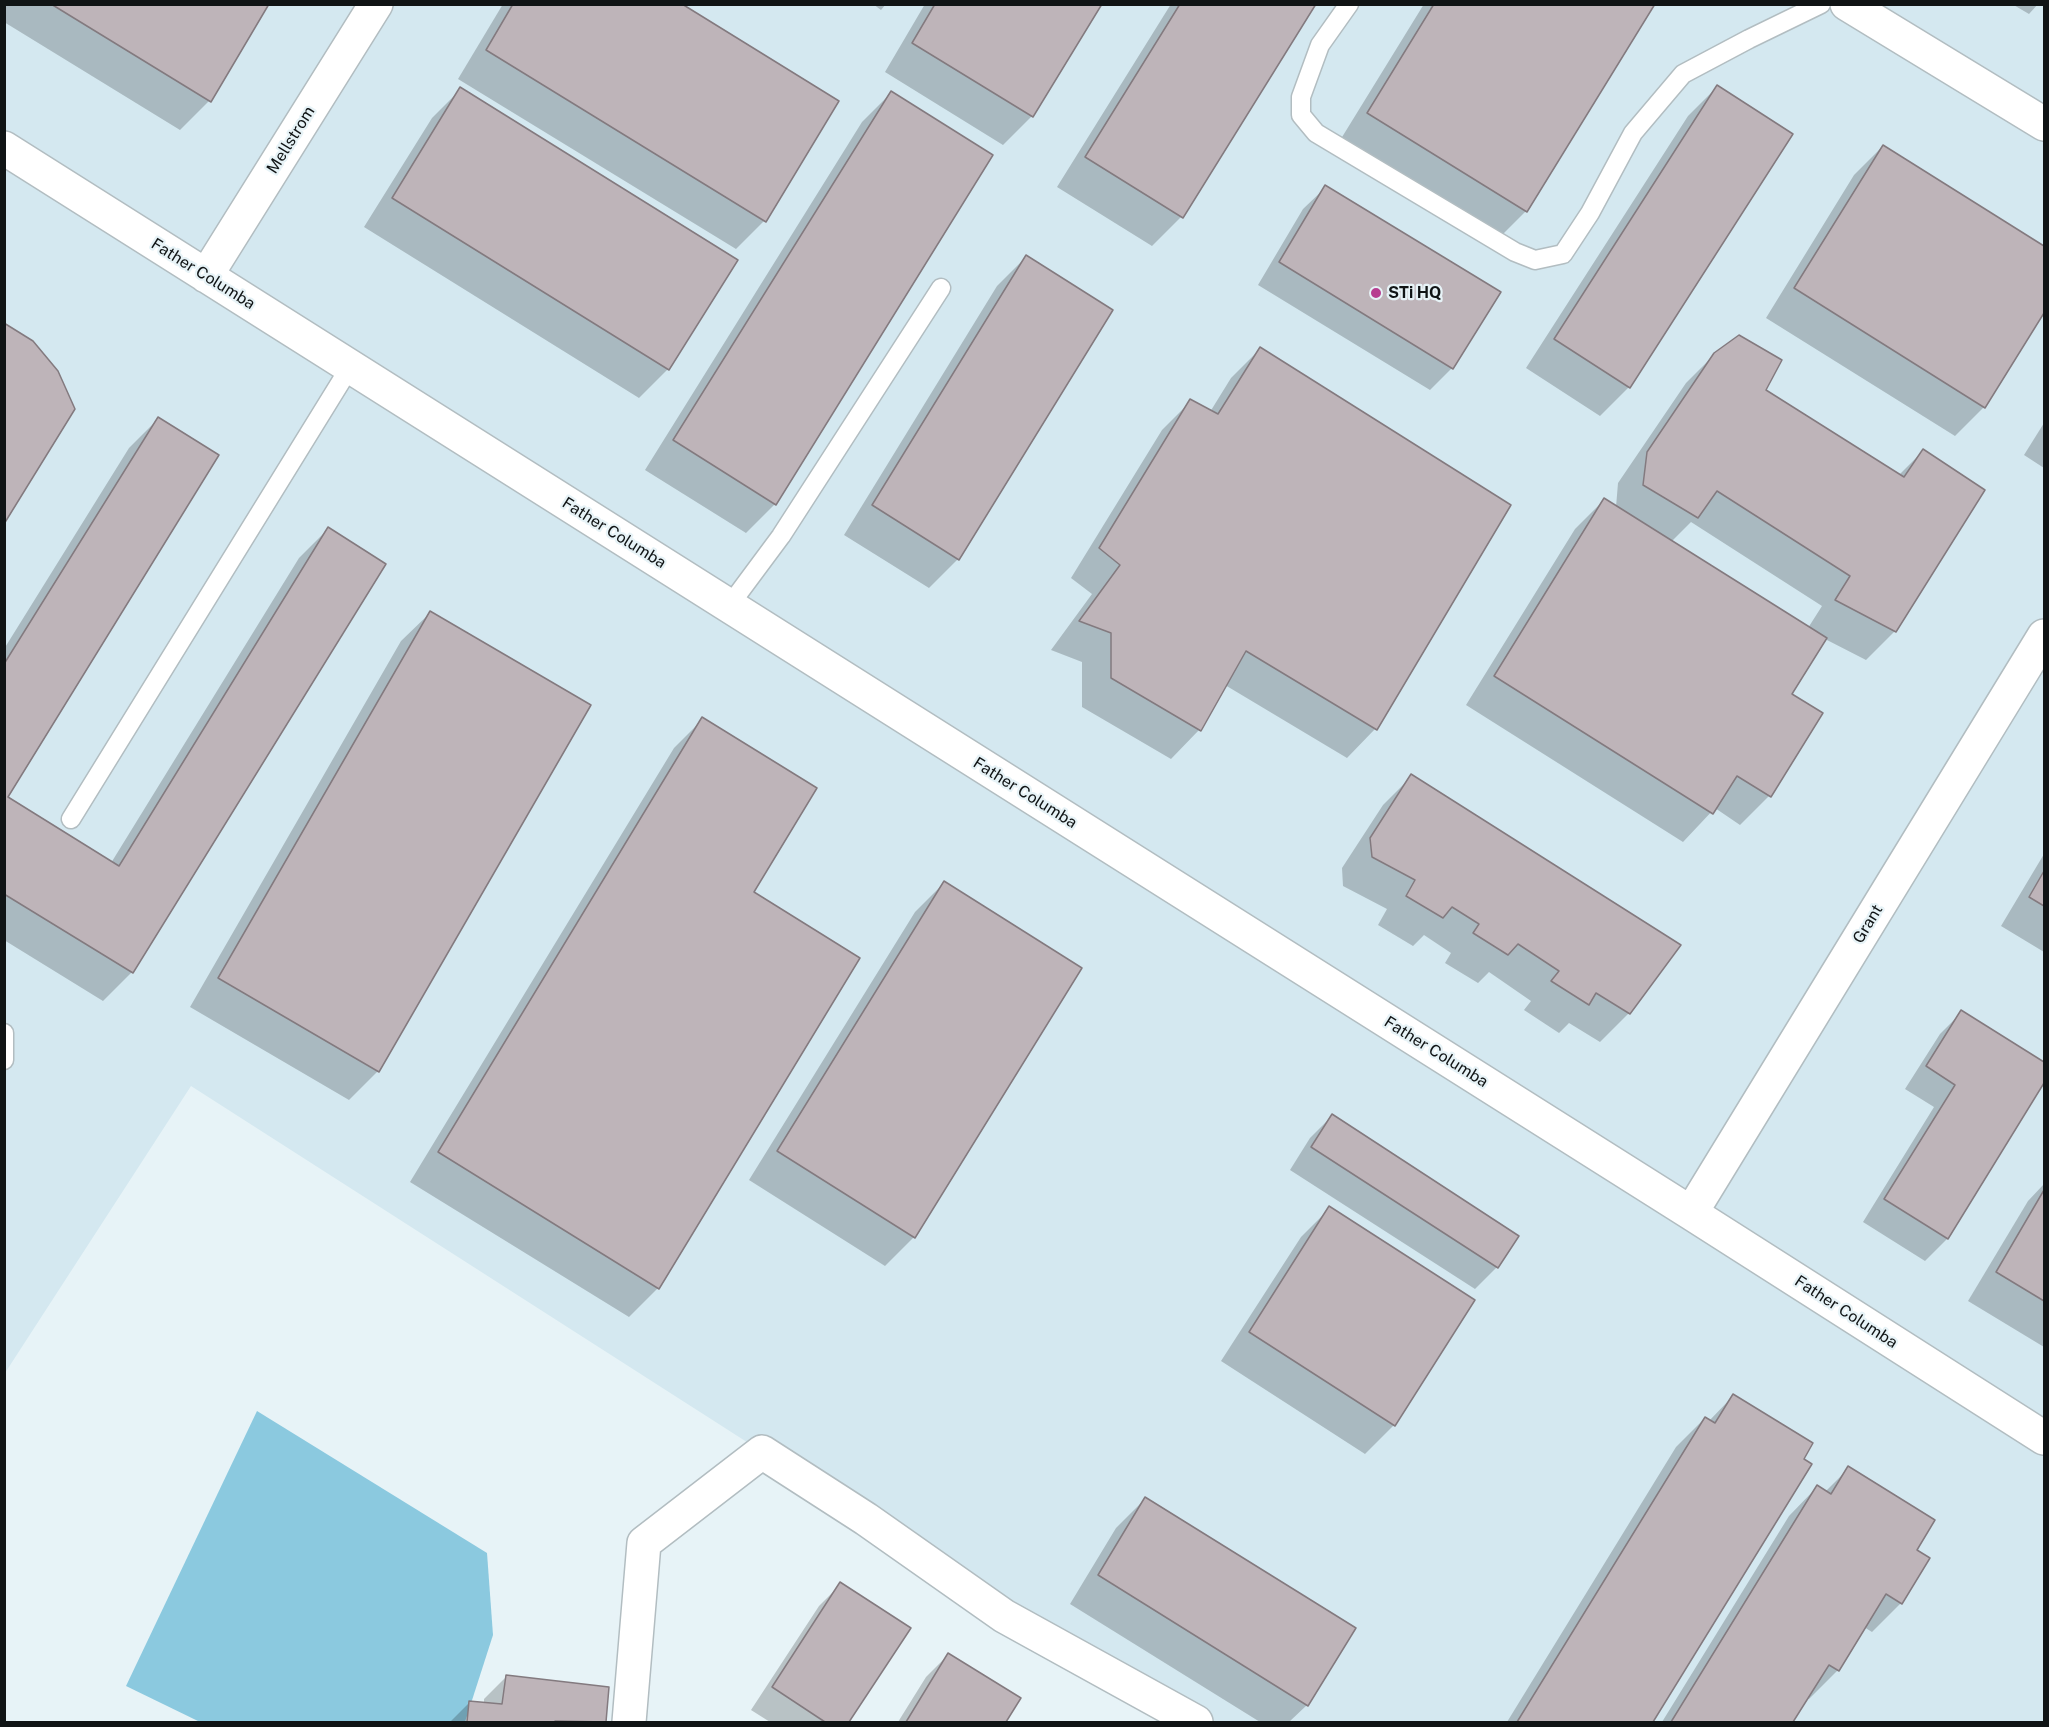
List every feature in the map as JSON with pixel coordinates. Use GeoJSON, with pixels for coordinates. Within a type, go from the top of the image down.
{"type":"FeatureCollection","features":[{"type":"Feature","properties":{"kind":"street","name":"Mellstrom"},"geometry":{"type":"LineString","coordinates":[[206,276],[376,4]]}},
{"type":"Feature","properties":{"kind":"street"},"geometry":{"type":"LineString","coordinates":[[1847,4],[2044,124]]}},
{"type":"Feature","properties":{"kind":"street","name":"Father Columba"},"geometry":{"type":"LineString","coordinates":[[4,148],[2044,1438]]}},
{"type":"Feature","properties":{"kind":"street","name":"Grant"},"geometry":{"type":"LineString","coordinates":[[1691,1213],[2044,636]]}},
{"type":"Feature","properties":{"kind":"street"},"geometry":{"type":"LineString","coordinates":[[629,1722],[644,1543],[762,1452],[866,1519],[1004,1616],[1196,1722]]}},
{"type":"Feature","properties":{"kind":"lane"},"geometry":{"type":"LineString","coordinates":[[1349,4],[1320,45],[1301,97],[1301,115],[1316,133],[1515,252],[1535,260],[1563,254],[1590,213],[1633,133],[1683,74],[1821,4]]}},
{"type":"Feature","properties":{"kind":"lane"},"geometry":{"type":"LineString","coordinates":[[729,606],[781,536],[941,288]]}},
{"type":"Feature","properties":{"kind":"lane"},"geometry":{"type":"LineString","coordinates":[[70,819],[350,367]]}},
{"type":"Feature","properties":{"kind":"lane"},"geometry":{"type":"LineString","coordinates":[[4,1033],[4,1059]]}},
{"type":"Feature","properties":{"kind":"shaded area"},"geometry":{"type":"Polygon","coordinates":[[[5,5],[2044,5],[2044,1722],[1184,1722],[191,1086],[5,1373],[5,5]]]}},
{"type":"Feature","properties":{"kind":"shaded area"},"geometry":{"type":"Polygon","coordinates":[[[257,1411],[487,1553],[493,1635],[465,1722],[200,1722],[126,1686],[257,1411]]]}},
{"type":"Feature","properties":{"kind":"building"},"geometry":{"type":"Polygon","coordinates":[[[51,4],[269,4],[211,102],[51,4]]]}},
{"type":"Feature","properties":{"kind":"building"},"geometry":{"type":"Polygon","coordinates":[[[513,4],[682,4],[839,101],[766,222],[486,50],[513,4]]]}},
{"type":"Feature","properties":{"kind":"building"},"geometry":{"type":"Polygon","coordinates":[[[935,4],[1102,4],[1033,117],[912,43],[935,4]]]}},
{"type":"Feature","properties":{"kind":"building"},"geometry":{"type":"Polygon","coordinates":[[[1180,4],[1316,4],[1183,218],[1085,157],[1180,4]]]}},
{"type":"Feature","properties":{"kind":"building"},"geometry":{"type":"Polygon","coordinates":[[[1434,4],[1655,4],[1527,212],[1367,113],[1434,4]]]}},
{"type":"Feature","properties":{"kind":"building"},"geometry":{"type":"Polygon","coordinates":[[[1717,85],[1793,134],[1630,388],[1554,339],[1717,85]]]}},
{"type":"Feature","properties":{"kind":"building"},"geometry":{"type":"Polygon","coordinates":[[[460,87],[738,260],[669,370],[392,198],[460,87]]]}},
{"type":"Feature","properties":{"kind":"building"},"geometry":{"type":"Polygon","coordinates":[[[891,91],[993,155],[776,505],[673,440],[891,91]]]}},
{"type":"Feature","properties":{"kind":"building"},"geometry":{"type":"Polygon","coordinates":[[[1883,145],[2044,246],[2044,313],[1985,408],[1794,288],[1883,145]]]}},
{"type":"Feature","properties":{"kind":"building"},"geometry":{"type":"Polygon","coordinates":[[[1325,185],[1501,292],[1453,369],[1279,262],[1325,185]]]}},
{"type":"Feature","properties":{"kind":"building"},"geometry":{"type":"Polygon","coordinates":[[[1026,255],[1113,310],[959,560],[872,505],[1026,255]]]}},
{"type":"Feature","properties":{"kind":"building"},"geometry":{"type":"Polygon","coordinates":[[[4,323],[33,341],[58,371],[75,409],[4,524],[4,323]]]}},
{"type":"Feature","properties":{"kind":"building"},"geometry":{"type":"Polygon","coordinates":[[[1739,335],[1782,360],[1766,390],[1904,477],[1923,449],[1985,490],[1896,632],[1835,600],[1850,576],[1717,491],[1698,518],[1643,485],[1647,452],[1714,353],[1739,335]]]}},
{"type":"Feature","properties":{"kind":"building"},"geometry":{"type":"Polygon","coordinates":[[[1260,347],[1511,505],[1377,730],[1246,651],[1201,731],[1111,678],[1111,633],[1079,621],[1120,565],[1099,548],[1190,399],[1218,414],[1260,347]]]}},
{"type":"Feature","properties":{"kind":"building"},"geometry":{"type":"Polygon","coordinates":[[[158,417],[219,455],[8,797],[119,866],[328,527],[386,564],[133,973],[4,894],[4,664],[158,417]]]}},
{"type":"Feature","properties":{"kind":"building"},"geometry":{"type":"Polygon","coordinates":[[[1604,498],[1827,638],[1792,694],[1823,713],[1771,797],[1737,776],[1713,814],[1494,676],[1604,498]]]}},
{"type":"Feature","properties":{"kind":"building"},"geometry":{"type":"Polygon","coordinates":[[[430,611],[591,705],[379,1072],[218,978],[430,611]]]}},
{"type":"Feature","properties":{"kind":"building"},"geometry":{"type":"Polygon","coordinates":[[[702,717],[817,788],[754,892],[860,958],[659,1289],[438,1152],[702,717]]]}},
{"type":"Feature","properties":{"kind":"building"},"geometry":{"type":"Polygon","coordinates":[[[1411,774],[1681,945],[1630,1014],[1596,993],[1589,1005],[1551,981],[1559,971],[1518,944],[1508,955],[1473,933],[1479,924],[1452,907],[1443,918],[1406,896],[1415,880],[1372,857],[1370,838],[1411,774]]]}},
{"type":"Feature","properties":{"kind":"building"},"geometry":{"type":"Polygon","coordinates":[[[2044,871],[2044,906],[2029,897],[2044,871]]]}},
{"type":"Feature","properties":{"kind":"building"},"geometry":{"type":"Polygon","coordinates":[[[944,881],[1082,968],[915,1238],[777,1151],[944,881]]]}},
{"type":"Feature","properties":{"kind":"building"},"geometry":{"type":"Polygon","coordinates":[[[1961,1010],[2044,1062],[2044,1083],[1948,1239],[1884,1199],[1955,1085],[1926,1066],[1961,1010]]]}},
{"type":"Feature","properties":{"kind":"building"},"geometry":{"type":"Polygon","coordinates":[[[1332,1114],[1519,1236],[1498,1268],[1311,1147],[1332,1114]]]}},
{"type":"Feature","properties":{"kind":"building"},"geometry":{"type":"Polygon","coordinates":[[[2044,1190],[2044,1301],[1996,1272],[2044,1190]]]}},
{"type":"Feature","properties":{"kind":"building"},"geometry":{"type":"Polygon","coordinates":[[[1329,1206],[1475,1300],[1395,1426],[1249,1332],[1329,1206]]]}},
{"type":"Feature","properties":{"kind":"building"},"geometry":{"type":"Polygon","coordinates":[[[1733,1394],[1813,1443],[1804,1459],[1812,1464],[1653,1722],[1517,1722],[1705,1417],[1715,1423],[1733,1394]]]}},
{"type":"Feature","properties":{"kind":"building"},"geometry":{"type":"Polygon","coordinates":[[[1848,1466],[1935,1520],[1917,1550],[1930,1558],[1902,1604],[1886,1594],[1839,1671],[1829,1665],[1793,1722],[1671,1722],[1817,1485],[1831,1494],[1848,1466]]]}},
{"type":"Feature","properties":{"kind":"building"},"geometry":{"type":"Polygon","coordinates":[[[1145,1497],[1356,1628],[1308,1706],[1098,1575],[1145,1497]]]}},
{"type":"Feature","properties":{"kind":"building"},"geometry":{"type":"Polygon","coordinates":[[[840,1582],[911,1628],[849,1722],[825,1722],[772,1687],[840,1582]]]}},
{"type":"Feature","properties":{"kind":"building"},"geometry":{"type":"Polygon","coordinates":[[[948,1653],[1021,1698],[1006,1722],[906,1722],[948,1653]]]}},
{"type":"Feature","properties":{"kind":"building"},"geometry":{"type":"Polygon","coordinates":[[[506,1675],[609,1687],[606,1722],[467,1722],[469,1701],[502,1704],[506,1675]]]}},
{"type":"Feature","properties":{"kind":"place","name":"STi HQ"},"geometry":{"type":"Point","coordinates":[1376,293]}}]}
